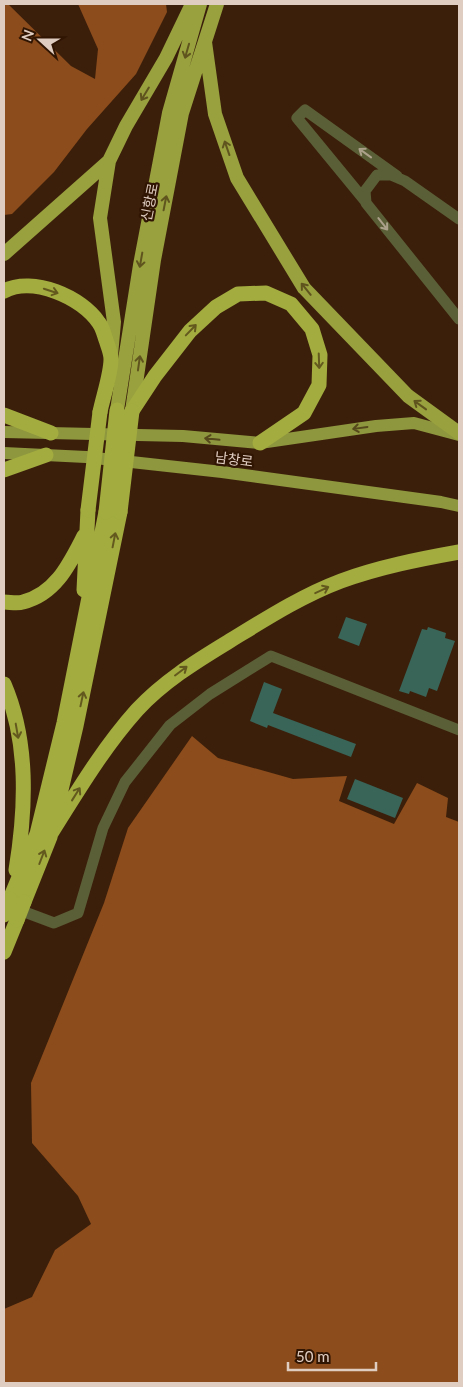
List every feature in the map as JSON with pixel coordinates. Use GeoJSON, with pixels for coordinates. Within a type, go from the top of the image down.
{"type":"FeatureCollection","features":[{"type":"Feature","properties":{"kind":"highway"},"geometry":{"type":"LineString","coordinates":[[81,642],[88,510],[100,412],[111,358],[114,322],[100,218],[109,161],[126,126],[166,58],[192,4]]}},
{"type":"Feature","properties":{"kind":"highway","name":"신항로"},"geometry":{"type":"LineString","coordinates":[[124,411],[140,265],[169,113],[200,4]]}},
{"type":"Feature","properties":{"kind":"highway","name":"신항로"},"geometry":{"type":"LineString","coordinates":[[124,411],[182,113],[217,4]]}},
{"type":"Feature","properties":{"kind":"highway"},"geometry":{"type":"LineString","coordinates":[[204,42],[216,114],[237,178],[304,288],[408,396],[459,434]]}},
{"type":"Feature","properties":{"kind":"highway"},"geometry":{"type":"LineString","coordinates":[[4,254],[109,161]]}},
{"type":"Feature","properties":{"kind":"highway"},"geometry":{"type":"LineString","coordinates":[[4,291],[9,288],[28,286],[46,288],[67,296],[85,308],[100,323],[111,358]]}},
{"type":"Feature","properties":{"kind":"highway"},"geometry":{"type":"LineString","coordinates":[[50,835],[76,726],[113,512],[124,411],[155,376],[190,331],[216,307],[238,294],[266,293],[291,304],[312,329],[320,355],[319,385],[304,413],[260,444]]}},
{"type":"Feature","properties":{"kind":"highway"},"geometry":{"type":"LineString","coordinates":[[4,415],[51,433]]}},
{"type":"Feature","properties":{"kind":"highway"},"geometry":{"type":"LineString","coordinates":[[4,470],[46,455]]}},
{"type":"Feature","properties":{"kind":"highway"},"geometry":{"type":"LineString","coordinates":[[12,901],[36,834],[113,512]]}},
{"type":"Feature","properties":{"kind":"highway"},"geometry":{"type":"LineString","coordinates":[[4,602],[22,603],[46,592],[67,570],[87,530]]}},
{"type":"Feature","properties":{"kind":"highway"},"geometry":{"type":"LineString","coordinates":[[12,901],[50,835],[115,737],[156,691],[185,668],[268,618],[341,581],[459,552]]}},
{"type":"Feature","properties":{"kind":"highway"},"geometry":{"type":"LineString","coordinates":[[4,684],[18,731],[24,783],[22,835],[4,952]]}},
{"type":"Feature","properties":{"kind":"main road"},"geometry":{"type":"LineString","coordinates":[[4,432],[183,436],[260,444],[358,428],[414,423],[459,434]]}},
{"type":"Feature","properties":{"kind":"main road","name":"남창로"},"geometry":{"type":"LineString","coordinates":[[4,453],[86,457],[222,472],[459,506]]}},
{"type":"Feature","properties":{"kind":"street"},"geometry":{"type":"LineString","coordinates":[[459,219],[305,110],[297,118],[366,202],[432,288],[459,319]]}},
{"type":"Feature","properties":{"kind":"street"},"geometry":{"type":"LineString","coordinates":[[366,202],[365,191],[377,175],[391,175],[405,181]]}},
{"type":"Feature","properties":{"kind":"street"},"geometry":{"type":"LineString","coordinates":[[12,901],[54,923],[78,913],[103,828],[125,782],[170,725],[210,694],[271,656],[459,730]]}},
{"type":"Feature","properties":{"kind":"shaded area"},"geometry":{"type":"Polygon","coordinates":[[[4,4],[8,4],[71,66],[95,79],[98,49],[78,4],[166,4],[167,12],[136,74],[87,129],[54,172],[12,214],[4,215],[4,4]]]}},
{"type":"Feature","properties":{"kind":"shaded area"},"geometry":{"type":"Polygon","coordinates":[[[192,736],[218,758],[293,779],[347,776],[339,801],[394,824],[417,783],[448,798],[446,817],[459,822],[459,1383],[4,1383],[4,1309],[32,1297],[55,1250],[91,1224],[78,1196],[32,1143],[31,1083],[104,903],[128,828],[192,736]]]}},
{"type":"Feature","properties":{"kind":"building"},"geometry":{"type":"Polygon","coordinates":[[[346,617],[367,624],[359,646],[338,638],[346,617]]]}},
{"type":"Feature","properties":{"kind":"building"},"geometry":{"type":"Polygon","coordinates":[[[428,627],[446,633],[445,638],[455,641],[437,691],[429,688],[426,697],[410,691],[409,694],[399,691],[422,629],[427,630],[428,627]]]}},
{"type":"Feature","properties":{"kind":"building"},"geometry":{"type":"Polygon","coordinates":[[[264,682],[282,689],[273,713],[356,744],[351,757],[268,725],[267,728],[250,721],[264,682]]]}},
{"type":"Feature","properties":{"kind":"building"},"geometry":{"type":"Polygon","coordinates":[[[355,779],[403,798],[395,818],[347,799],[355,779]]]}}]}
